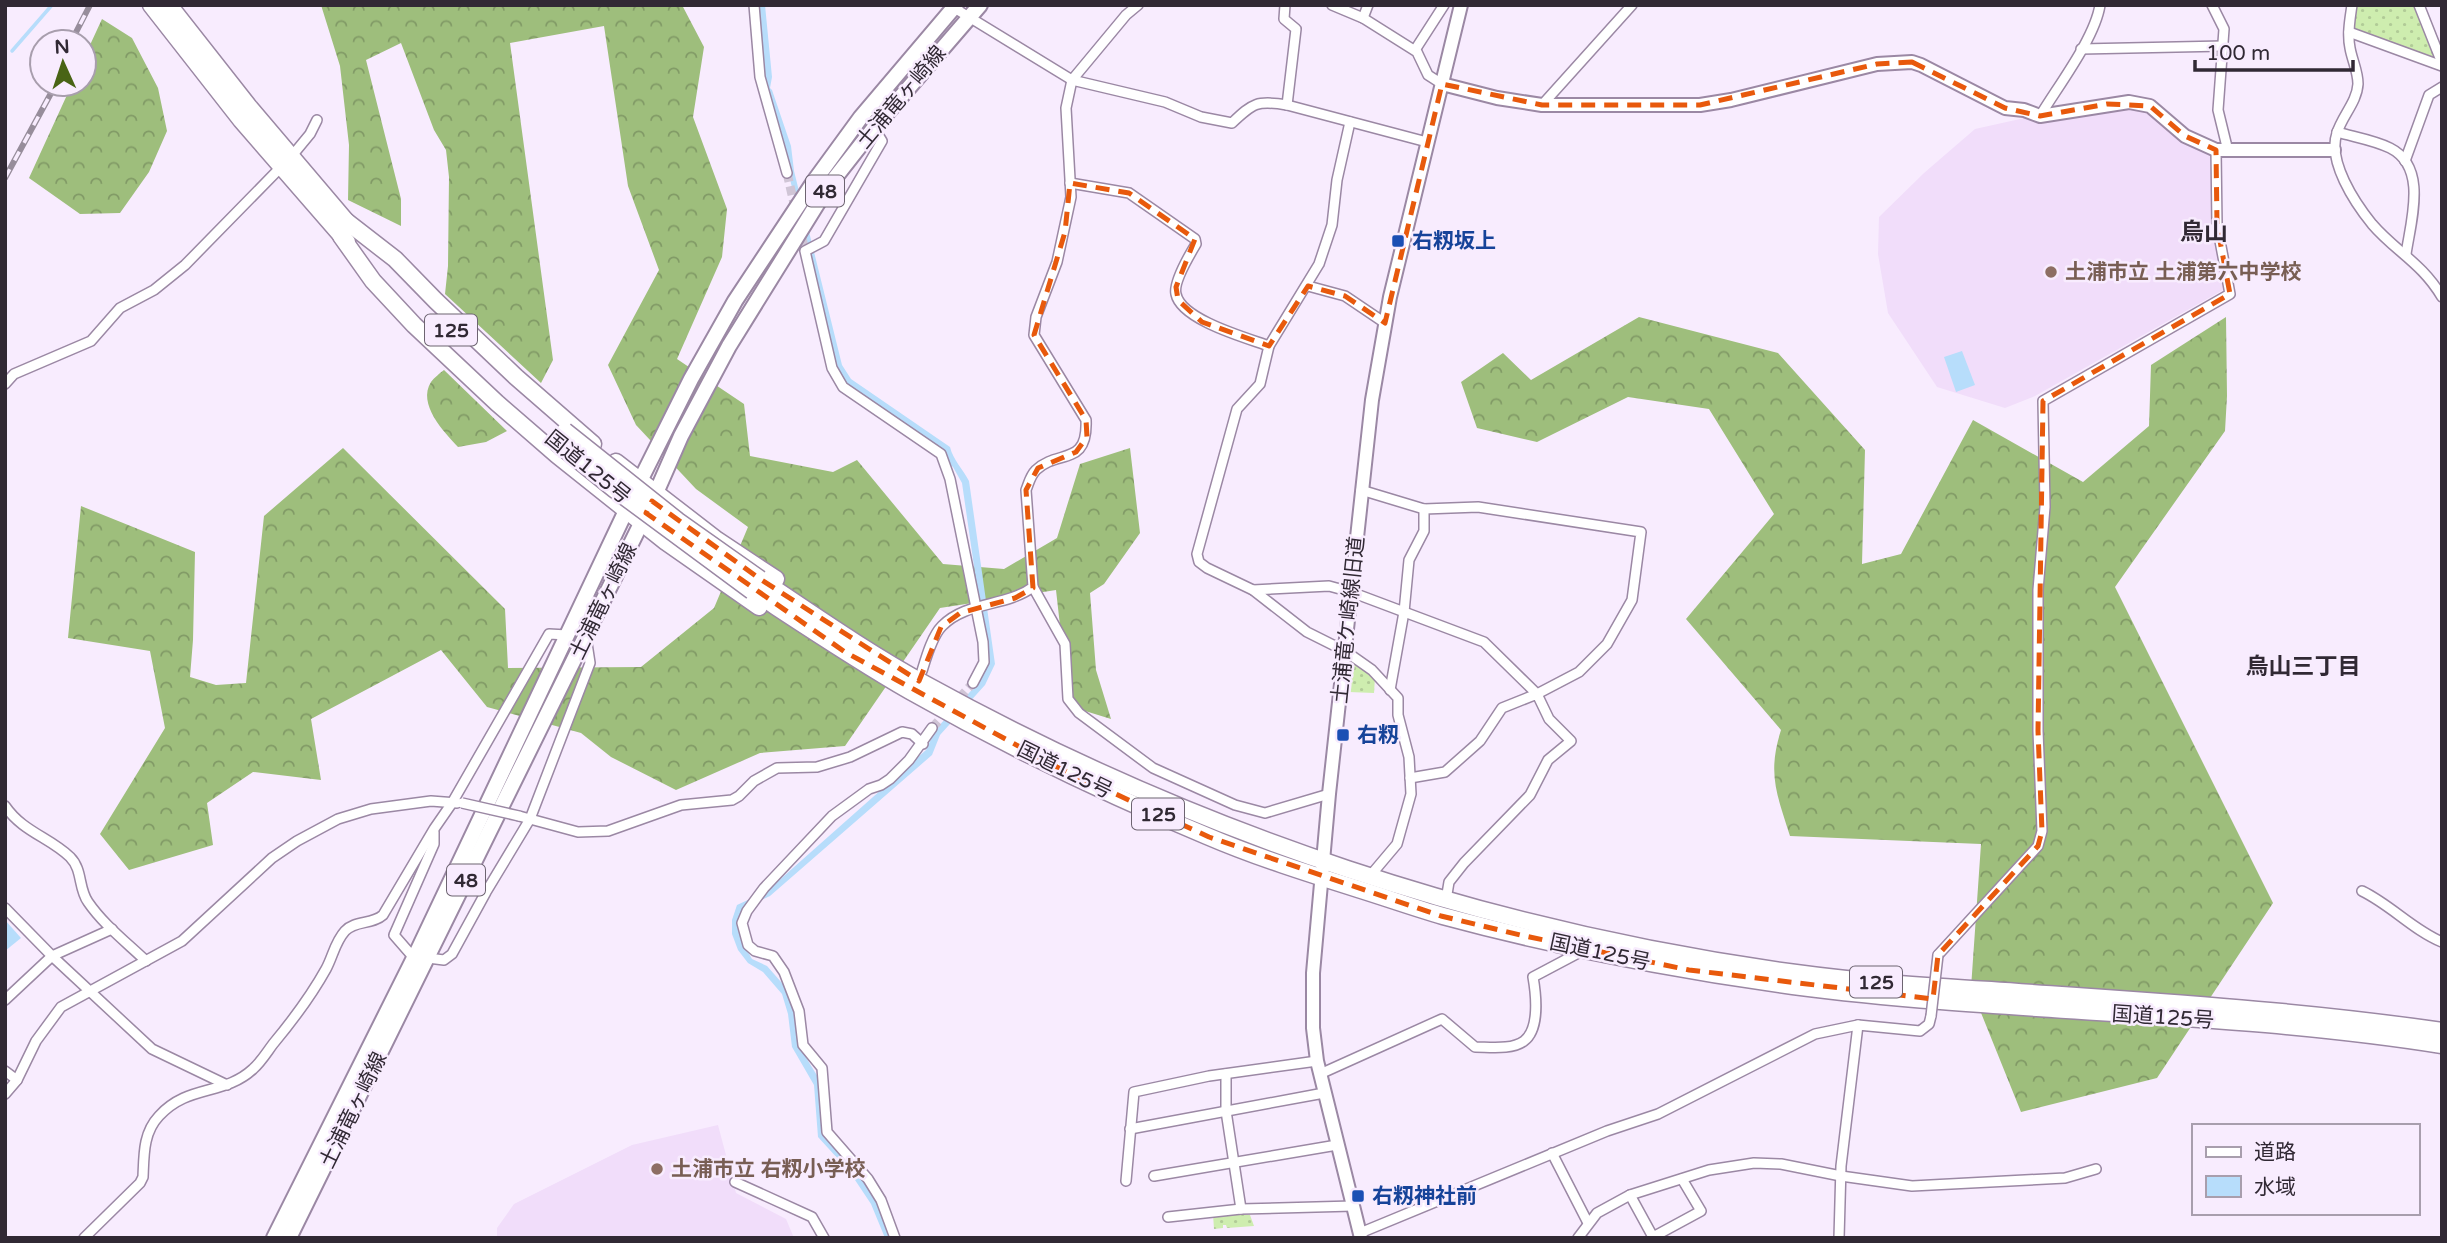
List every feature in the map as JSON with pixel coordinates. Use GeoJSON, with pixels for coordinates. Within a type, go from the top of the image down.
{"type":"FeatureCollection","features":[{"type":"Feature","properties":{"kind":"highway","name":"国道125号"},"geometry":{"type":"LineString","coordinates":[[157,6],[241,120],[286,162],[343,229],[561,437],[637,490],[756,585],[1002,732],[1121,798],[1209,837],[1441,916],[1689,970],[1894,996],[2314,1029],[2442,1045]]}},
{"type":"Feature","properties":{"kind":"highway"},"geometry":{"type":"LineString","coordinates":[[343,229],[395,259],[446,311],[571,426],[717,540],[826,614],[922,671],[1002,732]]}},
{"type":"Feature","properties":{"kind":"highway"},"geometry":{"type":"LineString","coordinates":[[343,229],[373,281],[414,325],[507,412],[627,511],[711,575],[864,675],[915,703],[1002,732]]}},
{"type":"Feature","properties":{"kind":"highway","name":"国道125号"},"geometry":{"type":"LineString","coordinates":[[1002,732],[1215,821],[1323,861],[1446,900],[1605,940],[1797,973],[1887,983],[2310,1015],[2442,1031]]}},
{"type":"Feature","properties":{"kind":"main road","name":"土浦竜ヶ崎線"},"geometry":{"type":"LineString","coordinates":[[274,1238],[586,637],[707,384],[750,309],[827,188],[874,128],[980,5]]}},
{"type":"Feature","properties":{"kind":"main road","name":"土浦竜ヶ崎線"},"geometry":{"type":"LineString","coordinates":[[289,1238],[421,958],[567,635],[691,379],[742,290],[861,117],[953,6]]}},
{"type":"Feature","properties":{"kind":"street"},"geometry":{"type":"LineString","coordinates":[[754,5],[760,78],[787,173]]}},
{"type":"Feature","properties":{"kind":"street"},"geometry":{"type":"LineString","coordinates":[[1138,5],[1126,15],[1072,80],[1066,108],[1071,197],[1058,262],[1036,317],[1034,335],[1086,420],[1087,437],[1076,452],[1038,468],[1031,476],[1026,491],[1033,587],[1065,644],[1068,699],[1079,713],[1153,768],[1235,805],[1265,813],[1329,794]]}},
{"type":"Feature","properties":{"kind":"street"},"geometry":{"type":"LineString","coordinates":[[1285,5],[1284,19],[1296,30],[1287,105]]}},
{"type":"Feature","properties":{"kind":"street"},"geometry":{"type":"LineString","coordinates":[[1332,5],[1363,18],[1415,50],[1428,75],[1442,84],[1497,98],[1542,105],[1700,105],[1731,100],[1877,64],[1912,62],[2004,108],[2024,110],[2040,116],[2129,102],[2150,106],[2185,136],[2222,151],[2334,150]]}},
{"type":"Feature","properties":{"kind":"street"},"geometry":{"type":"LineString","coordinates":[[1363,18],[1368,5]]}},
{"type":"Feature","properties":{"kind":"street"},"geometry":{"type":"LineString","coordinates":[[1415,50],[1444,5]]}},
{"type":"Feature","properties":{"kind":"street","name":"土浦竜ケ崎線旧道"},"geometry":{"type":"LineString","coordinates":[[1361,1235],[1318,1068],[1312,1002],[1323,861],[1372,400],[1385,323],[1461,5]]}},
{"type":"Feature","properties":{"kind":"street"},"geometry":{"type":"LineString","coordinates":[[1542,105],[1632,5]]}},
{"type":"Feature","properties":{"kind":"street"},"geometry":{"type":"LineString","coordinates":[[2040,116],[2081,49],[2098,17],[2100,5]]}},
{"type":"Feature","properties":{"kind":"street"},"geometry":{"type":"LineString","coordinates":[[1361,1235],[1552,1153],[1658,1114],[1815,1034],[1858,1025],[1920,1031],[1929,1024],[1938,955],[2038,846],[2042,831],[2038,731],[2038,590],[2045,507],[2043,401],[2230,294],[2217,225],[2222,151],[2218,110],[2224,29],[2211,5]]}},
{"type":"Feature","properties":{"kind":"street"},"geometry":{"type":"LineString","coordinates":[[2352,5],[2349,45],[2358,86],[2348,113],[2337,132],[2334,150],[2357,206],[2379,232],[2428,276],[2442,297]]}},
{"type":"Feature","properties":{"kind":"street"},"geometry":{"type":"LineString","coordinates":[[2419,5],[2442,64]]}},
{"type":"Feature","properties":{"kind":"street"},"geometry":{"type":"LineString","coordinates":[[953,6],[1072,80],[1165,102],[1201,117],[1231,124],[1251,105],[1266,102],[1287,105],[1427,142]]}},
{"type":"Feature","properties":{"kind":"street"},"geometry":{"type":"LineString","coordinates":[[2349,32],[2442,64]]}},
{"type":"Feature","properties":{"kind":"street"},"geometry":{"type":"LineString","coordinates":[[2081,49],[2224,46]]}},
{"type":"Feature","properties":{"kind":"street"},"geometry":{"type":"LineString","coordinates":[[2405,161],[2429,94],[2442,87]]}},
{"type":"Feature","properties":{"kind":"street"},"geometry":{"type":"LineString","coordinates":[[5,384],[14,374],[91,341],[120,308],[153,290],[184,265],[286,162],[310,134],[317,120]]}},
{"type":"Feature","properties":{"kind":"street"},"geometry":{"type":"LineString","coordinates":[[1350,122],[1344,138],[1332,225],[1320,264],[1269,346],[1260,384],[1237,409],[1197,554],[1199,562],[1207,568],[1253,590],[1307,632],[1345,650],[1372,670],[1398,698],[1398,715],[1409,757],[1411,794],[1397,844],[1370,876]]}},
{"type":"Feature","properties":{"kind":"street"},"geometry":{"type":"LineString","coordinates":[[874,128],[882,141],[824,241],[805,251],[832,368],[843,387],[941,454],[950,479],[984,662],[973,683]]}},
{"type":"Feature","properties":{"kind":"street"},"geometry":{"type":"LineString","coordinates":[[2337,132],[2388,147],[2410,167],[2414,199],[2406,254]]}},
{"type":"Feature","properties":{"kind":"street"},"geometry":{"type":"LineString","coordinates":[[1070,183],[1129,193],[1195,239],[1196,244],[1176,287],[1178,300],[1202,322],[1269,346]]}},
{"type":"Feature","properties":{"kind":"street"},"geometry":{"type":"LineString","coordinates":[[1308,286],[1345,296],[1385,323]]}},
{"type":"Feature","properties":{"kind":"street"},"geometry":{"type":"LineString","coordinates":[[1361,490],[1424,509],[1478,506],[1641,532],[1632,600],[1608,644],[1578,672],[1537,694],[1502,708],[1480,741],[1445,772],[1410,778]]}},
{"type":"Feature","properties":{"kind":"street"},"geometry":{"type":"LineString","coordinates":[[1390,690],[1404,612],[1409,560],[1424,531],[1424,509]]}},
{"type":"Feature","properties":{"kind":"street"},"geometry":{"type":"LineString","coordinates":[[1253,590],[1329,586],[1484,642],[1537,694],[1549,719],[1572,741],[1548,760],[1530,795],[1456,873],[1449,883],[1446,900]]}},
{"type":"Feature","properties":{"kind":"street"},"geometry":{"type":"LineString","coordinates":[[922,671],[941,627],[960,613],[1015,598],[1033,587]]}},
{"type":"Feature","properties":{"kind":"street"},"geometry":{"type":"LineString","coordinates":[[84,1238],[140,1183],[148,1131],[159,1116],[180,1099],[198,1091],[229,1086],[253,1069],[303,1006],[327,967],[339,938],[348,927],[376,921],[383,915],[434,829],[457,803],[549,634],[567,635]]}},
{"type":"Feature","properties":{"kind":"street"},"geometry":{"type":"LineString","coordinates":[[434,829],[434,844],[394,935],[421,958],[444,960],[452,954],[530,819],[590,663],[586,637]]}},
{"type":"Feature","properties":{"kind":"street"},"geometry":{"type":"LineString","coordinates":[[895,1238],[881,1200],[868,1179],[827,1132],[822,1068],[803,1045],[799,1011],[784,972],[774,956],[755,951],[748,945],[742,923],[747,911],[764,888],[832,816],[869,789],[890,779],[923,744],[932,728]]}},
{"type":"Feature","properties":{"kind":"street"},"geometry":{"type":"LineString","coordinates":[[5,1094],[17,1080],[36,1041],[61,1007],[182,941],[272,858],[296,841],[338,819],[371,809],[431,801],[457,803],[519,816],[578,832],[608,831],[681,806],[732,800],[740,796],[754,781],[777,768],[817,767],[850,757],[902,732],[912,734],[923,744]]}},
{"type":"Feature","properties":{"kind":"street"},"geometry":{"type":"LineString","coordinates":[[5,806],[16,822],[69,856],[79,870],[86,900],[146,961]]}},
{"type":"Feature","properties":{"kind":"street"},"geometry":{"type":"LineString","coordinates":[[2362,891],[2430,937],[2442,942]]}},
{"type":"Feature","properties":{"kind":"street"},"geometry":{"type":"LineString","coordinates":[[5,908],[52,956],[152,1049],[229,1086]]}},
{"type":"Feature","properties":{"kind":"street"},"geometry":{"type":"LineString","coordinates":[[5,1000],[52,956],[113,929]]}},
{"type":"Feature","properties":{"kind":"street"},"geometry":{"type":"LineString","coordinates":[[1126,1181],[1134,1092],[1226,1074],[1318,1068],[1442,1020],[1475,1047],[1523,1042],[1531,1032],[1537,999],[1533,977],[1586,949]]}},
{"type":"Feature","properties":{"kind":"street"},"geometry":{"type":"LineString","coordinates":[[1839,1238],[1841,1176],[1858,1025]]}},
{"type":"Feature","properties":{"kind":"street"},"geometry":{"type":"LineString","coordinates":[[5,1071],[17,1080]]}},
{"type":"Feature","properties":{"kind":"street"},"geometry":{"type":"LineString","coordinates":[[1226,1074],[1226,1111],[1241,1209]]}},
{"type":"Feature","properties":{"kind":"street"},"geometry":{"type":"LineString","coordinates":[[1129,1129],[1324,1093]]}},
{"type":"Feature","properties":{"kind":"street"},"geometry":{"type":"LineString","coordinates":[[1154,1176],[1337,1145]]}},
{"type":"Feature","properties":{"kind":"street"},"geometry":{"type":"LineString","coordinates":[[1552,1153],[1588,1223]]}},
{"type":"Feature","properties":{"kind":"street"},"geometry":{"type":"LineString","coordinates":[[1578,1238],[1603,1208],[1630,1195],[1709,1170],[1754,1163],[1781,1164],[1912,1186],[2065,1178],[2096,1169]]}},
{"type":"Feature","properties":{"kind":"street"},"geometry":{"type":"LineString","coordinates":[[1630,1195],[1653,1237],[1701,1212],[1682,1180]]}},
{"type":"Feature","properties":{"kind":"street"},"geometry":{"type":"LineString","coordinates":[[735,1182],[812,1217],[824,1238]]}},
{"type":"Feature","properties":{"kind":"street"},"geometry":{"type":"LineString","coordinates":[[1168,1216],[1241,1209],[1353,1206]]}},
{"type":"Feature","properties":{"kind":"highlighted area"},"geometry":{"type":"Polygon","coordinates":[[[1912,62],[2005,108],[2040,116],[2107,104],[2150,106],[2185,136],[2216,150],[2217,225],[2230,294],[2043,401],[2038,731],[2042,831],[2038,846],[1938,955],[1933,999],[1689,970],[1520,935],[1441,916],[1209,837],[1057,767],[845,652],[646,513],[652,501],[760,579],[919,681],[941,627],[960,613],[1015,598],[1033,588],[1026,490],[1038,468],[1076,452],[1087,437],[1086,420],[1034,335],[1065,232],[1070,183],[1129,193],[1195,239],[1176,287],[1178,300],[1202,322],[1269,346],[1308,286],[1345,296],[1385,323],[1442,84],[1542,105],[1700,105],[1877,64],[1912,62]]]}},
{"type":"Feature","properties":{"kind":"shaded area","name":"土浦市立 土浦第六中学校"},"geometry":{"type":"Polygon","coordinates":[[[2150,106],[2210,145],[2212,212],[2223,290],[2035,396],[2005,408],[1937,387],[1888,313],[1878,254],[1879,217],[1975,129],[2029,117],[2150,106]]]}},
{"type":"Feature","properties":{"kind":"shaded area","name":"土浦市立 右籾小学校"},"geometry":{"type":"Polygon","coordinates":[[[718,1125],[736,1193],[786,1219],[794,1238],[497,1238],[497,1228],[514,1204],[632,1145],[718,1125]]]}},
{"type":"Feature","properties":{"kind":"green space"},"geometry":{"type":"Polygon","coordinates":[[[321,5],[682,5],[704,47],[693,117],[727,209],[722,257],[677,359],[744,404],[750,456],[833,472],[857,460],[943,564],[1004,569],[1057,538],[1080,464],[1130,448],[1140,533],[1104,584],[1090,593],[1096,670],[1111,719],[1069,706],[1056,590],[940,608],[845,746],[760,753],[676,790],[611,757],[581,733],[487,707],[441,650],[311,719],[321,780],[253,772],[207,803],[213,845],[129,870],[100,834],[165,728],[150,651],[68,638],[81,506],[195,552],[190,677],[216,685],[246,683],[264,516],[343,448],[505,609],[508,668],[641,667],[714,608],[748,527],[696,489],[636,425],[608,365],[659,270],[628,186],[604,26],[510,43],[553,360],[541,383],[445,294],[449,177],[446,150],[434,130],[401,43],[366,60],[401,199],[401,226],[348,200],[349,145],[340,66],[321,5]]]}},
{"type":"Feature","properties":{"kind":"green space"},"geometry":{"type":"Polygon","coordinates":[[[2352,5],[2419,5],[2442,63],[2349,32],[2352,5]]]}},
{"type":"Feature","properties":{"kind":"green space"},"geometry":{"type":"Polygon","coordinates":[[[102,19],[132,38],[158,88],[167,131],[149,172],[120,213],[80,214],[29,178],[66,98],[98,98],[98,28],[102,19]]]}},
{"type":"Feature","properties":{"kind":"green space"},"geometry":{"type":"Polygon","coordinates":[[[1639,317],[1778,353],[1865,450],[1862,564],[1901,554],[1973,420],[2083,482],[2149,426],[2151,365],[2226,317],[2225,431],[2115,587],[2273,903],[2157,1078],[2021,1112],[1971,988],[1981,844],[1790,836],[1775,784],[1775,759],[1781,730],[1686,619],[1774,514],[1709,409],[1628,397],[1537,442],[1477,428],[1461,382],[1503,353],[1531,380],[1639,317]]]}},
{"type":"Feature","properties":{"kind":"green space"},"geometry":{"type":"Polygon","coordinates":[[[444,370],[507,431],[486,442],[458,447],[434,417],[427,399],[431,382],[444,370]]]}},
{"type":"Feature","properties":{"kind":"green space"},"geometry":{"type":"Polygon","coordinates":[[[1352,659],[1375,677],[1374,693],[1349,692],[1352,659]]]}},
{"type":"Feature","properties":{"kind":"green space"},"geometry":{"type":"Polygon","coordinates":[[[1213,1214],[1250,1215],[1254,1226],[1227,1228],[1223,1225],[1223,1228],[1214,1229],[1213,1214]]]}},
{"type":"Feature","properties":{"kind":"water"},"geometry":{"type":"Polygon","coordinates":[[[757,5],[765,5],[772,77],[770,88],[791,146],[794,171],[842,365],[851,379],[950,447],[969,481],[995,664],[985,685],[940,735],[932,755],[770,896],[743,909],[739,922],[740,934],[752,959],[767,966],[789,991],[796,1012],[799,1046],[821,1082],[824,1134],[855,1167],[877,1200],[893,1238],[885,1238],[871,1204],[849,1171],[818,1137],[814,1085],[792,1047],[788,1014],[782,994],[763,972],[748,963],[738,950],[732,934],[732,920],[737,905],[767,891],[926,750],[935,730],[980,681],[988,663],[962,483],[953,467],[846,384],[835,366],[770,96],[767,94],[757,5]]]}},
{"type":"Feature","properties":{"kind":"water"},"geometry":{"type":"Polygon","coordinates":[[[1962,351],[1975,385],[1956,392],[1944,357],[1962,351]]]}},
{"type":"Feature","properties":{"kind":"water"},"geometry":{"type":"Polygon","coordinates":[[[5,920],[21,938],[5,951],[5,920]]]}},
{"type":"Feature","properties":{"kind":"waterway"},"geometry":{"type":"LineString","coordinates":[[12,51],[52,5]]}},
{"type":"Feature","properties":{"kind":"tunnel"},"geometry":{"type":"LineString","coordinates":[[787,173],[805,251]]}},
{"type":"Feature","properties":{"kind":"tunnel"},"geometry":{"type":"LineString","coordinates":[[932,728],[973,683]]}},
{"type":"Feature","properties":{"kind":"railway"},"geometry":{"type":"LineString","coordinates":[[78,28],[90,5]]}},
{"type":"Feature","properties":{"kind":"railway"},"geometry":{"type":"LineString","coordinates":[[5,178],[48,98]]}},
{"type":"Feature","properties":{"kind":"place","name":"右籾坂上"},"geometry":{"type":"Point","coordinates":[1398,241]}},
{"type":"Feature","properties":{"kind":"place","name":"土浦市立 土浦第六中学校"},"geometry":{"type":"Point","coordinates":[2051,272]}},
{"type":"Feature","properties":{"kind":"place","name":"右籾"},"geometry":{"type":"Point","coordinates":[1343,735]}},
{"type":"Feature","properties":{"kind":"place","name":"土浦市立 右籾小学校"},"geometry":{"type":"Point","coordinates":[657,1169]}},
{"type":"Feature","properties":{"kind":"place","name":"右籾神社前"},"geometry":{"type":"Point","coordinates":[1358,1196]}},
{"type":"Feature","properties":{"kind":"district","name":"烏山"},"geometry":{"type":"Point","coordinates":[2204,232]}},
{"type":"Feature","properties":{"kind":"district","name":"烏山三丁目"},"geometry":{"type":"Point","coordinates":[2303,666]}}]}
